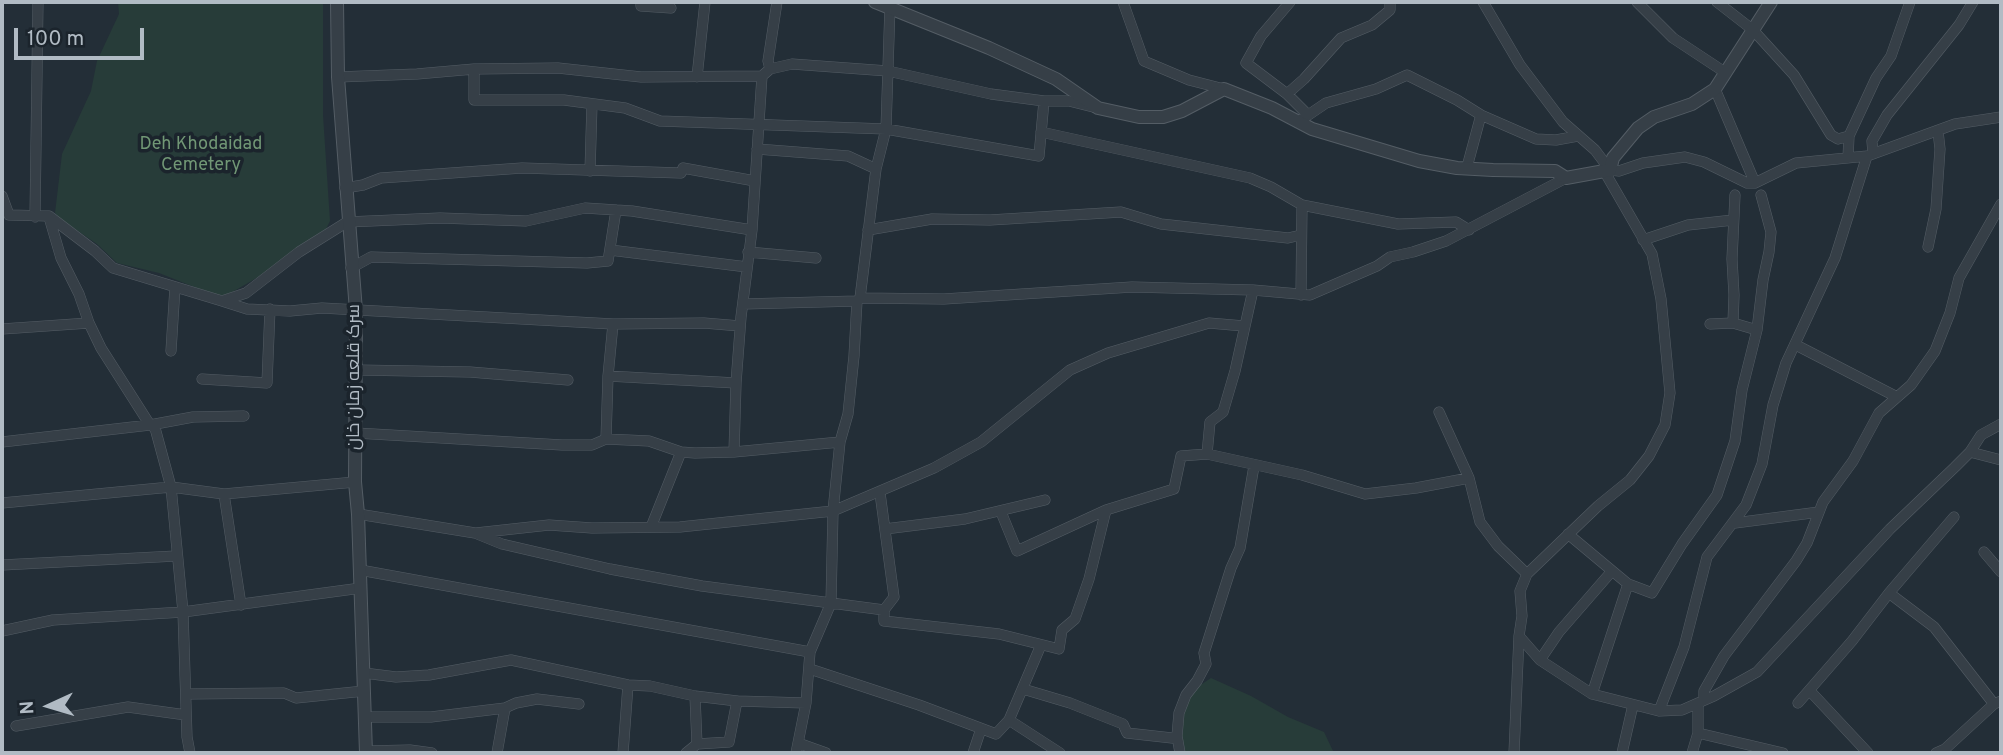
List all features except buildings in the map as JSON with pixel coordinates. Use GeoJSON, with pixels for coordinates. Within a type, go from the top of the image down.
{"type":"FeatureCollection","features":[{"type":"Feature","properties":{"kind":"street"},"geometry":{"type":"LineString","coordinates":[[35,217],[38,2]]}},
{"type":"Feature","properties":{"kind":"street","name":"سرک قلعه زمان خان"},"geometry":{"type":"LineString","coordinates":[[337,2],[338,77],[347,222],[356,311],[355,482],[366,752]]}},
{"type":"Feature","properties":{"kind":"street"},"geometry":{"type":"LineString","coordinates":[[641,2],[641,6],[670,8]]}},
{"type":"Feature","properties":{"kind":"street"},"geometry":{"type":"LineString","coordinates":[[697,77],[705,2]]}},
{"type":"Feature","properties":{"kind":"street"},"geometry":{"type":"LineString","coordinates":[[734,452],[740,326],[757,149],[777,2]]}},
{"type":"Feature","properties":{"kind":"street"},"geometry":{"type":"LineString","coordinates":[[875,2],[989,48],[1056,79],[1098,108]]}},
{"type":"Feature","properties":{"kind":"street"},"geometry":{"type":"LineString","coordinates":[[1123,2],[1144,61],[1189,80],[1224,89],[1303,119]]}},
{"type":"Feature","properties":{"kind":"street"},"geometry":{"type":"LineString","coordinates":[[1290,2],[1261,36],[1246,63],[1287,94],[1312,129],[1419,161],[1457,168],[1555,171],[1566,178]]}},
{"type":"Feature","properties":{"kind":"street"},"geometry":{"type":"LineString","coordinates":[[1287,94],[1340,38],[1372,25],[1390,10],[1390,2]]}},
{"type":"Feature","properties":{"kind":"street"},"geometry":{"type":"LineString","coordinates":[[1483,2],[1520,65],[1563,122],[1595,150],[1652,254],[1665,334],[1670,393],[1665,425],[1649,456],[1630,480],[1598,506],[1527,574],[1520,591],[1522,616],[1514,753]]}},
{"type":"Feature","properties":{"kind":"street"},"geometry":{"type":"LineString","coordinates":[[1637,2],[1673,38],[1726,73]]}},
{"type":"Feature","properties":{"kind":"street"},"geometry":{"type":"LineString","coordinates":[[1717,2],[1752,30],[1794,75],[1831,135],[1838,139],[1849,136]]}},
{"type":"Feature","properties":{"kind":"street"},"geometry":{"type":"LineString","coordinates":[[1606,170],[1637,128],[1654,117],[1692,104],[1715,89],[1771,2]]}},
{"type":"Feature","properties":{"kind":"street"},"geometry":{"type":"LineString","coordinates":[[1847,158],[1849,136],[1876,78],[1891,56],[1910,2]]}},
{"type":"Feature","properties":{"kind":"street"},"geometry":{"type":"LineString","coordinates":[[1659,711],[1684,647],[1707,557],[1746,505],[1762,464],[1773,405],[1786,363],[1835,258],[1870,155],[1872,141],[1887,115],[1959,25],[1973,2]]}},
{"type":"Feature","properties":{"kind":"street"},"geometry":{"type":"LineString","coordinates":[[826,753],[797,748],[806,703],[810,652],[831,603],[833,511],[840,442],[848,414],[858,300],[876,169],[886,129],[890,6]]}},
{"type":"Feature","properties":{"kind":"street"},"geometry":{"type":"LineString","coordinates":[[338,77],[474,69],[558,68],[641,77],[697,77],[766,73],[792,64],[888,71],[991,94],[1044,101],[1069,101],[1139,117],[1163,117],[1182,111],[1224,89]]}},
{"type":"Feature","properties":{"kind":"street"},"geometry":{"type":"LineString","coordinates":[[474,69],[474,100],[564,100],[625,108],[660,121],[886,129],[1039,156],[1044,101]]}},
{"type":"Feature","properties":{"kind":"street"},"geometry":{"type":"LineString","coordinates":[[1303,119],[1326,103],[1376,89],[1407,75],[1481,115],[1536,139],[1556,140],[1578,136]]}},
{"type":"Feature","properties":{"kind":"street"},"geometry":{"type":"LineString","coordinates":[[1715,89],[1755,183]]}},
{"type":"Feature","properties":{"kind":"street"},"geometry":{"type":"LineString","coordinates":[[590,172],[592,104]]}},
{"type":"Feature","properties":{"kind":"street"},"geometry":{"type":"LineString","coordinates":[[1467,167],[1481,115]]}},
{"type":"Feature","properties":{"kind":"street"},"geometry":{"type":"LineString","coordinates":[[743,304],[944,299],[1132,287],[1253,290],[1310,295],[1377,267],[1390,257],[1424,249],[1469,230],[1566,178],[1606,170],[1619,171],[1643,163],[1685,157],[1704,162],[1747,183],[1755,183],[1796,163],[1870,155],[1955,124],[2001,117]]}},
{"type":"Feature","properties":{"kind":"street"},"geometry":{"type":"LineString","coordinates":[[1927,247],[1936,209],[1938,131]]}},
{"type":"Feature","properties":{"kind":"street"},"geometry":{"type":"LineString","coordinates":[[1041,132],[1250,178],[1302,205],[1398,223],[1456,222],[1469,230]]}},
{"type":"Feature","properties":{"kind":"street"},"geometry":{"type":"LineString","coordinates":[[757,149],[848,156],[876,169]]}},
{"type":"Feature","properties":{"kind":"street"},"geometry":{"type":"LineString","coordinates":[[345,188],[381,178],[522,168],[681,173],[683,168],[755,181]]}},
{"type":"Feature","properties":{"kind":"street"},"geometry":{"type":"LineString","coordinates":[[1732,323],[1735,195]]}},
{"type":"Feature","properties":{"kind":"street"},"geometry":{"type":"LineString","coordinates":[[1568,534],[1628,584],[1653,593],[1682,544],[1717,495],[1735,441],[1742,390],[1757,330],[1771,232],[1761,195]]}},
{"type":"Feature","properties":{"kind":"street"},"geometry":{"type":"LineString","coordinates":[[2,196],[9,215],[49,216],[113,268],[247,309],[323,308],[613,324],[704,323],[740,326]]}},
{"type":"Feature","properties":{"kind":"street"},"geometry":{"type":"LineString","coordinates":[[1692,753],[1704,691],[1724,656],[1796,561],[1807,543],[1823,502],[1853,461],[1879,413],[1911,385],[1936,351],[1959,278],[2001,204]]}},
{"type":"Feature","properties":{"kind":"street"},"geometry":{"type":"LineString","coordinates":[[1301,295],[1302,205]]}},
{"type":"Feature","properties":{"kind":"street"},"geometry":{"type":"LineString","coordinates":[[222,301],[246,293],[299,252],[347,222],[440,218],[526,221],[584,208],[616,210],[751,230]]}},
{"type":"Feature","properties":{"kind":"street"},"geometry":{"type":"LineString","coordinates":[[351,268],[371,257],[608,261],[616,210]]}},
{"type":"Feature","properties":{"kind":"street"},"geometry":{"type":"LineString","coordinates":[[868,230],[932,219],[990,220],[1121,212],[1161,223],[1289,238],[1301,234]]}},
{"type":"Feature","properties":{"kind":"street"},"geometry":{"type":"LineString","coordinates":[[49,216],[61,258],[101,348],[150,425],[155,428],[171,487],[183,612],[186,715],[190,753]]}},
{"type":"Feature","properties":{"kind":"street"},"geometry":{"type":"LineString","coordinates":[[1643,240],[1688,225],[1733,220]]}},
{"type":"Feature","properties":{"kind":"street"},"geometry":{"type":"LineString","coordinates":[[610,250],[747,267]]}},
{"type":"Feature","properties":{"kind":"street"},"geometry":{"type":"LineString","coordinates":[[748,252],[816,257]]}},
{"type":"Feature","properties":{"kind":"street"},"geometry":{"type":"LineString","coordinates":[[172,351],[175,287]]}},
{"type":"Feature","properties":{"kind":"street"},"geometry":{"type":"LineString","coordinates":[[1207,454],[1210,422],[1223,412],[1253,290]]}},
{"type":"Feature","properties":{"kind":"street"},"geometry":{"type":"LineString","coordinates":[[202,379],[267,383],[270,309]]}},
{"type":"Feature","properties":{"kind":"street"},"geometry":{"type":"LineString","coordinates":[[2,329],[89,323]]}},
{"type":"Feature","properties":{"kind":"street"},"geometry":{"type":"LineString","coordinates":[[475,533],[549,525],[592,528],[680,527],[833,511],[934,468],[981,442],[1048,386],[1083,364],[1108,353],[1209,323],[1244,326]]}},
{"type":"Feature","properties":{"kind":"street"},"geometry":{"type":"LineString","coordinates":[[1710,324],[1732,323],[1757,330]]}},
{"type":"Feature","properties":{"kind":"street"},"geometry":{"type":"LineString","coordinates":[[606,439],[613,324]]}},
{"type":"Feature","properties":{"kind":"street"},"geometry":{"type":"LineString","coordinates":[[1796,345],[1897,397]]}},
{"type":"Feature","properties":{"kind":"street"},"geometry":{"type":"LineString","coordinates":[[356,370],[470,372],[568,380]]}},
{"type":"Feature","properties":{"kind":"street"},"geometry":{"type":"LineString","coordinates":[[608,376],[736,383]]}},
{"type":"Feature","properties":{"kind":"street"},"geometry":{"type":"LineString","coordinates":[[1439,412],[1469,478],[1480,522],[1498,546],[1527,574]]}},
{"type":"Feature","properties":{"kind":"street"},"geometry":{"type":"LineString","coordinates":[[2,442],[150,425],[193,417],[244,416]]}},
{"type":"Feature","properties":{"kind":"street"},"geometry":{"type":"LineString","coordinates":[[1519,636],[1540,660],[1592,694],[1659,711],[1682,709],[1701,701],[1757,672],[1890,529],[1970,452],[1981,435],[2001,424]]}},
{"type":"Feature","properties":{"kind":"street"},"geometry":{"type":"LineString","coordinates":[[356,433],[562,445],[592,445],[606,439],[649,441],[681,452],[734,452],[840,442]]}},
{"type":"Feature","properties":{"kind":"street"},"geometry":{"type":"LineString","coordinates":[[651,527],[681,452]]}},
{"type":"Feature","properties":{"kind":"street"},"geometry":{"type":"LineString","coordinates":[[1970,452],[2001,460]]}},
{"type":"Feature","properties":{"kind":"street"},"geometry":{"type":"LineString","coordinates":[[1001,512],[1017,551],[1106,510],[1174,489],[1181,456],[1207,454],[1302,475],[1365,494],[1469,478]]}},
{"type":"Feature","properties":{"kind":"street"},"geometry":{"type":"LineString","coordinates":[[1180,753],[1177,736],[1179,713],[1186,695],[1206,664],[1204,653],[1240,548],[1254,466]]}},
{"type":"Feature","properties":{"kind":"street"},"geometry":{"type":"LineString","coordinates":[[2,503],[171,487],[224,494],[355,482]]}},
{"type":"Feature","properties":{"kind":"street"},"geometry":{"type":"LineString","coordinates":[[880,493],[894,597],[884,610],[884,621],[999,634],[1059,649],[1062,630],[1075,619],[1089,579],[1106,510]]}},
{"type":"Feature","properties":{"kind":"street"},"geometry":{"type":"LineString","coordinates":[[224,494],[241,605]]}},
{"type":"Feature","properties":{"kind":"street"},"geometry":{"type":"LineString","coordinates":[[885,529],[965,519],[1045,500]]}},
{"type":"Feature","properties":{"kind":"street"},"geometry":{"type":"LineString","coordinates":[[1735,523],[1819,512]]}},
{"type":"Feature","properties":{"kind":"street"},"geometry":{"type":"LineString","coordinates":[[358,514],[475,533],[502,544],[610,569],[702,586],[884,610]]}},
{"type":"Feature","properties":{"kind":"street"},"geometry":{"type":"LineString","coordinates":[[1798,703],[1954,517]]}},
{"type":"Feature","properties":{"kind":"street"},"geometry":{"type":"LineString","coordinates":[[1984,552],[2001,572]]}},
{"type":"Feature","properties":{"kind":"street"},"geometry":{"type":"LineString","coordinates":[[2,565],[176,556]]}},
{"type":"Feature","properties":{"kind":"street"},"geometry":{"type":"LineString","coordinates":[[360,570],[810,652]]}},
{"type":"Feature","properties":{"kind":"street"},"geometry":{"type":"LineString","coordinates":[[1540,660],[1559,632],[1612,571]]}},
{"type":"Feature","properties":{"kind":"street"},"geometry":{"type":"LineString","coordinates":[[1592,694],[1628,584]]}},
{"type":"Feature","properties":{"kind":"street"},"geometry":{"type":"LineString","coordinates":[[2,631],[53,620],[183,612],[361,588]]}},
{"type":"Feature","properties":{"kind":"street"},"geometry":{"type":"LineString","coordinates":[[1889,593],[1934,627],[1998,703],[1943,752]]}},
{"type":"Feature","properties":{"kind":"street"},"geometry":{"type":"LineString","coordinates":[[810,669],[996,734],[1009,720],[1041,645]]}},
{"type":"Feature","properties":{"kind":"street"},"geometry":{"type":"LineString","coordinates":[[364,673],[396,677],[429,675],[511,660],[695,696],[737,701],[806,703]]}},
{"type":"Feature","properties":{"kind":"street"},"geometry":{"type":"LineString","coordinates":[[623,753],[628,685]]}},
{"type":"Feature","properties":{"kind":"street"},"geometry":{"type":"LineString","coordinates":[[1023,689],[1070,703],[1123,724],[1127,733],[1172,738],[1177,736]]}},
{"type":"Feature","properties":{"kind":"street"},"geometry":{"type":"LineString","coordinates":[[186,694],[284,693],[296,698],[364,691]]}},
{"type":"Feature","properties":{"kind":"street"},"geometry":{"type":"LineString","coordinates":[[1810,691],[1868,753]]}},
{"type":"Feature","properties":{"kind":"street"},"geometry":{"type":"LineString","coordinates":[[695,696],[697,744]]}},
{"type":"Feature","properties":{"kind":"street"},"geometry":{"type":"LineString","coordinates":[[364,717],[431,718],[505,708],[516,702],[537,699],[579,704]]}},
{"type":"Feature","properties":{"kind":"street"},"geometry":{"type":"LineString","coordinates":[[686,753],[697,744],[729,742],[737,701]]}},
{"type":"Feature","properties":{"kind":"street"},"geometry":{"type":"LineString","coordinates":[[1622,753],[1633,705]]}},
{"type":"Feature","properties":{"kind":"street"},"geometry":{"type":"LineString","coordinates":[[16,726],[128,707],[186,715]]}},
{"type":"Feature","properties":{"kind":"street"},"geometry":{"type":"LineString","coordinates":[[497,753],[505,708]]}},
{"type":"Feature","properties":{"kind":"street"},"geometry":{"type":"LineString","coordinates":[[1009,720],[1056,752]]}},
{"type":"Feature","properties":{"kind":"street"},"geometry":{"type":"LineString","coordinates":[[973,753],[981,729]]}},
{"type":"Feature","properties":{"kind":"street"},"geometry":{"type":"LineString","coordinates":[[1698,733],[1783,753]]}},
{"type":"Feature","properties":{"kind":"street"},"geometry":{"type":"LineString","coordinates":[[366,752],[410,750],[432,753]]}},
{"type":"Feature","properties":{"kind":"green space","name":"Deh Khodaidad Cemetery"},"geometry":{"type":"Polygon","coordinates":[[[118,2],[323,2],[323,115],[330,221],[326,229],[272,269],[222,298],[159,273],[117,263],[97,244],[55,213],[62,154],[91,91],[97,61],[119,14],[118,2]]]}},
{"type":"Feature","properties":{"kind":"green space"},"geometry":{"type":"Polygon","coordinates":[[[1211,678],[1324,732],[1334,753],[1184,753],[1180,721],[1190,692],[1211,678]]]}}]}
